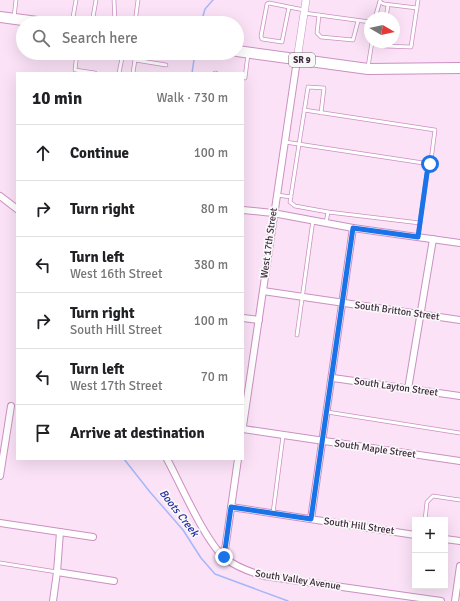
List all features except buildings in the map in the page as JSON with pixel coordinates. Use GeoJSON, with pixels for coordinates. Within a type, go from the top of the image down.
{"type":"FeatureCollection","features":[{"type":"Feature","properties":{"kind":"highway"},"geometry":{"type":"LineString","coordinates":[[0,17],[16,19]]}},
{"type":"Feature","properties":{"kind":"highway","name":"SR 9"},"geometry":{"type":"LineString","coordinates":[[244,52],[368,69],[460,68]]}},
{"type":"Feature","properties":{"kind":"street"},"geometry":{"type":"LineString","coordinates":[[297,60],[306,0]]}},
{"type":"Feature","properties":{"kind":"street","name":"West 17th Street"},"geometry":{"type":"LineString","coordinates":[[244,421],[273,213],[297,60]]}},
{"type":"Feature","properties":{"kind":"street"},"geometry":{"type":"LineString","coordinates":[[0,196],[16,208]]}},
{"type":"Feature","properties":{"kind":"street"},"geometry":{"type":"LineString","coordinates":[[244,210],[273,213],[353,228],[460,243]]}},
{"type":"Feature","properties":{"kind":"street"},"geometry":{"type":"LineString","coordinates":[[311,519],[333,378],[353,228]]}},
{"type":"Feature","properties":{"kind":"street"},"geometry":{"type":"LineString","coordinates":[[408,389],[433,239]]}},
{"type":"Feature","properties":{"kind":"street","name":"South Britton Street"},"geometry":{"type":"LineString","coordinates":[[263,291],[460,320]]}},
{"type":"Feature","properties":{"kind":"street"},"geometry":{"type":"LineString","coordinates":[[244,318],[259,320]]}},
{"type":"Feature","properties":{"kind":"street","name":"South Layton Street"},"geometry":{"type":"LineString","coordinates":[[333,378],[460,396]]}},
{"type":"Feature","properties":{"kind":"street"},"geometry":{"type":"LineString","coordinates":[[0,476],[11,406]]}},
{"type":"Feature","properties":{"kind":"street","name":"South Maple Street"},"geometry":{"type":"LineString","coordinates":[[244,428],[283,436],[460,461]]}},
{"type":"Feature","properties":{"kind":"street","name":"South Valley Avenue"},"geometry":{"type":"LineString","coordinates":[[168,460],[210,541],[224,557],[245,571],[264,576],[441,601]]}},
{"type":"Feature","properties":{"kind":"street"},"geometry":{"type":"LineString","coordinates":[[224,557],[238,460]]}},
{"type":"Feature","properties":{"kind":"street","name":"South Hill Street"},"geometry":{"type":"LineString","coordinates":[[231,507],[412,534]]}},
{"type":"Feature","properties":{"kind":"street"},"geometry":{"type":"LineString","coordinates":[[0,523],[93,537]]}},
{"type":"Feature","properties":{"kind":"street"},"geometry":{"type":"LineString","coordinates":[[53,601],[60,532]]}},
{"type":"Feature","properties":{"kind":"street"},"geometry":{"type":"LineString","coordinates":[[448,539],[460,541]]}},
{"type":"Feature","properties":{"kind":"street"},"geometry":{"type":"LineString","coordinates":[[454,601],[460,566]]}},
{"type":"Feature","properties":{"kind":"street"},"geometry":{"type":"LineString","coordinates":[[57,572],[114,581]]}},
{"type":"Feature","properties":{"kind":"lane"},"geometry":{"type":"LineString","coordinates":[[13,19],[16,0]]}},
{"type":"Feature","properties":{"kind":"lane"},"geometry":{"type":"LineString","coordinates":[[73,16],[76,0]]}},
{"type":"Feature","properties":{"kind":"lane"},"geometry":{"type":"LineString","coordinates":[[93,16],[96,0]]}},
{"type":"Feature","properties":{"kind":"lane"},"geometry":{"type":"LineString","coordinates":[[114,0],[115,16]]}},
{"type":"Feature","properties":{"kind":"lane"},"geometry":{"type":"LineString","coordinates":[[136,16],[138,0]]}},
{"type":"Feature","properties":{"kind":"lane"},"geometry":{"type":"LineString","coordinates":[[400,47],[411,47],[418,0]]}},
{"type":"Feature","properties":{"kind":"lane"},"geometry":{"type":"LineString","coordinates":[[377,12],[380,1],[388,5],[417,8]]}},
{"type":"Feature","properties":{"kind":"lane"},"geometry":{"type":"LineString","coordinates":[[289,7],[282,42],[262,39],[265,6],[267,4],[289,7],[319,15],[364,22]]}},
{"type":"Feature","properties":{"kind":"lane"},"geometry":{"type":"LineString","coordinates":[[387,12],[388,5]]}},
{"type":"Feature","properties":{"kind":"lane"},"geometry":{"type":"LineString","coordinates":[[319,15],[317,33],[321,37],[353,40],[358,21]]}},
{"type":"Feature","properties":{"kind":"lane"},"geometry":{"type":"LineString","coordinates":[[368,69],[371,48]]}},
{"type":"Feature","properties":{"kind":"lane"},"geometry":{"type":"LineString","coordinates":[[244,78],[248,52]]}},
{"type":"Feature","properties":{"kind":"lane"},"geometry":{"type":"LineString","coordinates":[[77,60],[75,70],[88,72]]}},
{"type":"Feature","properties":{"kind":"lane"},"geometry":{"type":"LineString","coordinates":[[120,72],[121,60]]}},
{"type":"Feature","properties":{"kind":"lane"},"geometry":{"type":"LineString","coordinates":[[133,72],[135,60],[166,65]]}},
{"type":"Feature","properties":{"kind":"lane"},"geometry":{"type":"LineString","coordinates":[[321,113],[324,88],[308,87],[290,202],[295,206],[328,212],[420,223]]}},
{"type":"Feature","properties":{"kind":"lane"},"geometry":{"type":"LineString","coordinates":[[304,110],[435,130],[418,237]]}},
{"type":"Feature","properties":{"kind":"lane"},"geometry":{"type":"LineString","coordinates":[[284,142],[430,164]]}},
{"type":"Feature","properties":{"kind":"lane"},"geometry":{"type":"LineString","coordinates":[[276,195],[291,197]]}},
{"type":"Feature","properties":{"kind":"lane"},"geometry":{"type":"LineString","coordinates":[[326,223],[328,212]]}},
{"type":"Feature","properties":{"kind":"lane"},"geometry":{"type":"LineString","coordinates":[[297,335],[313,220]]}},
{"type":"Feature","properties":{"kind":"lane"},"geometry":{"type":"LineString","coordinates":[[327,412],[460,433]]}},
{"type":"Feature","properties":{"kind":"lane"},"geometry":{"type":"LineString","coordinates":[[273,514],[283,436]]}},
{"type":"Feature","properties":{"kind":"lane"},"geometry":{"type":"LineString","coordinates":[[425,517],[427,502],[433,496],[460,500]]}},
{"type":"Feature","properties":{"kind":"lane"},"geometry":{"type":"LineString","coordinates":[[0,563],[57,572]]}},
{"type":"Feature","properties":{"kind":"waterway","name":"Boots Creek"},"geometry":{"type":"LineString","coordinates":[[203,16],[205,9],[213,0]]}},
{"type":"Feature","properties":{"kind":"waterway","name":"Boots Creek"},"geometry":{"type":"LineString","coordinates":[[192,72],[194,60]]}},
{"type":"Feature","properties":{"kind":"waterway","name":"Boots Creek"},"geometry":{"type":"LineString","coordinates":[[125,460],[183,530],[201,558],[215,574],[288,601]]}},
{"type":"Feature","properties":{"kind":"route"},"geometry":{"type":"LineString","coordinates":[[224,557],[231,507],[311,519],[333,378],[353,228],[418,237],[427,173],[430,164]]}}]}
